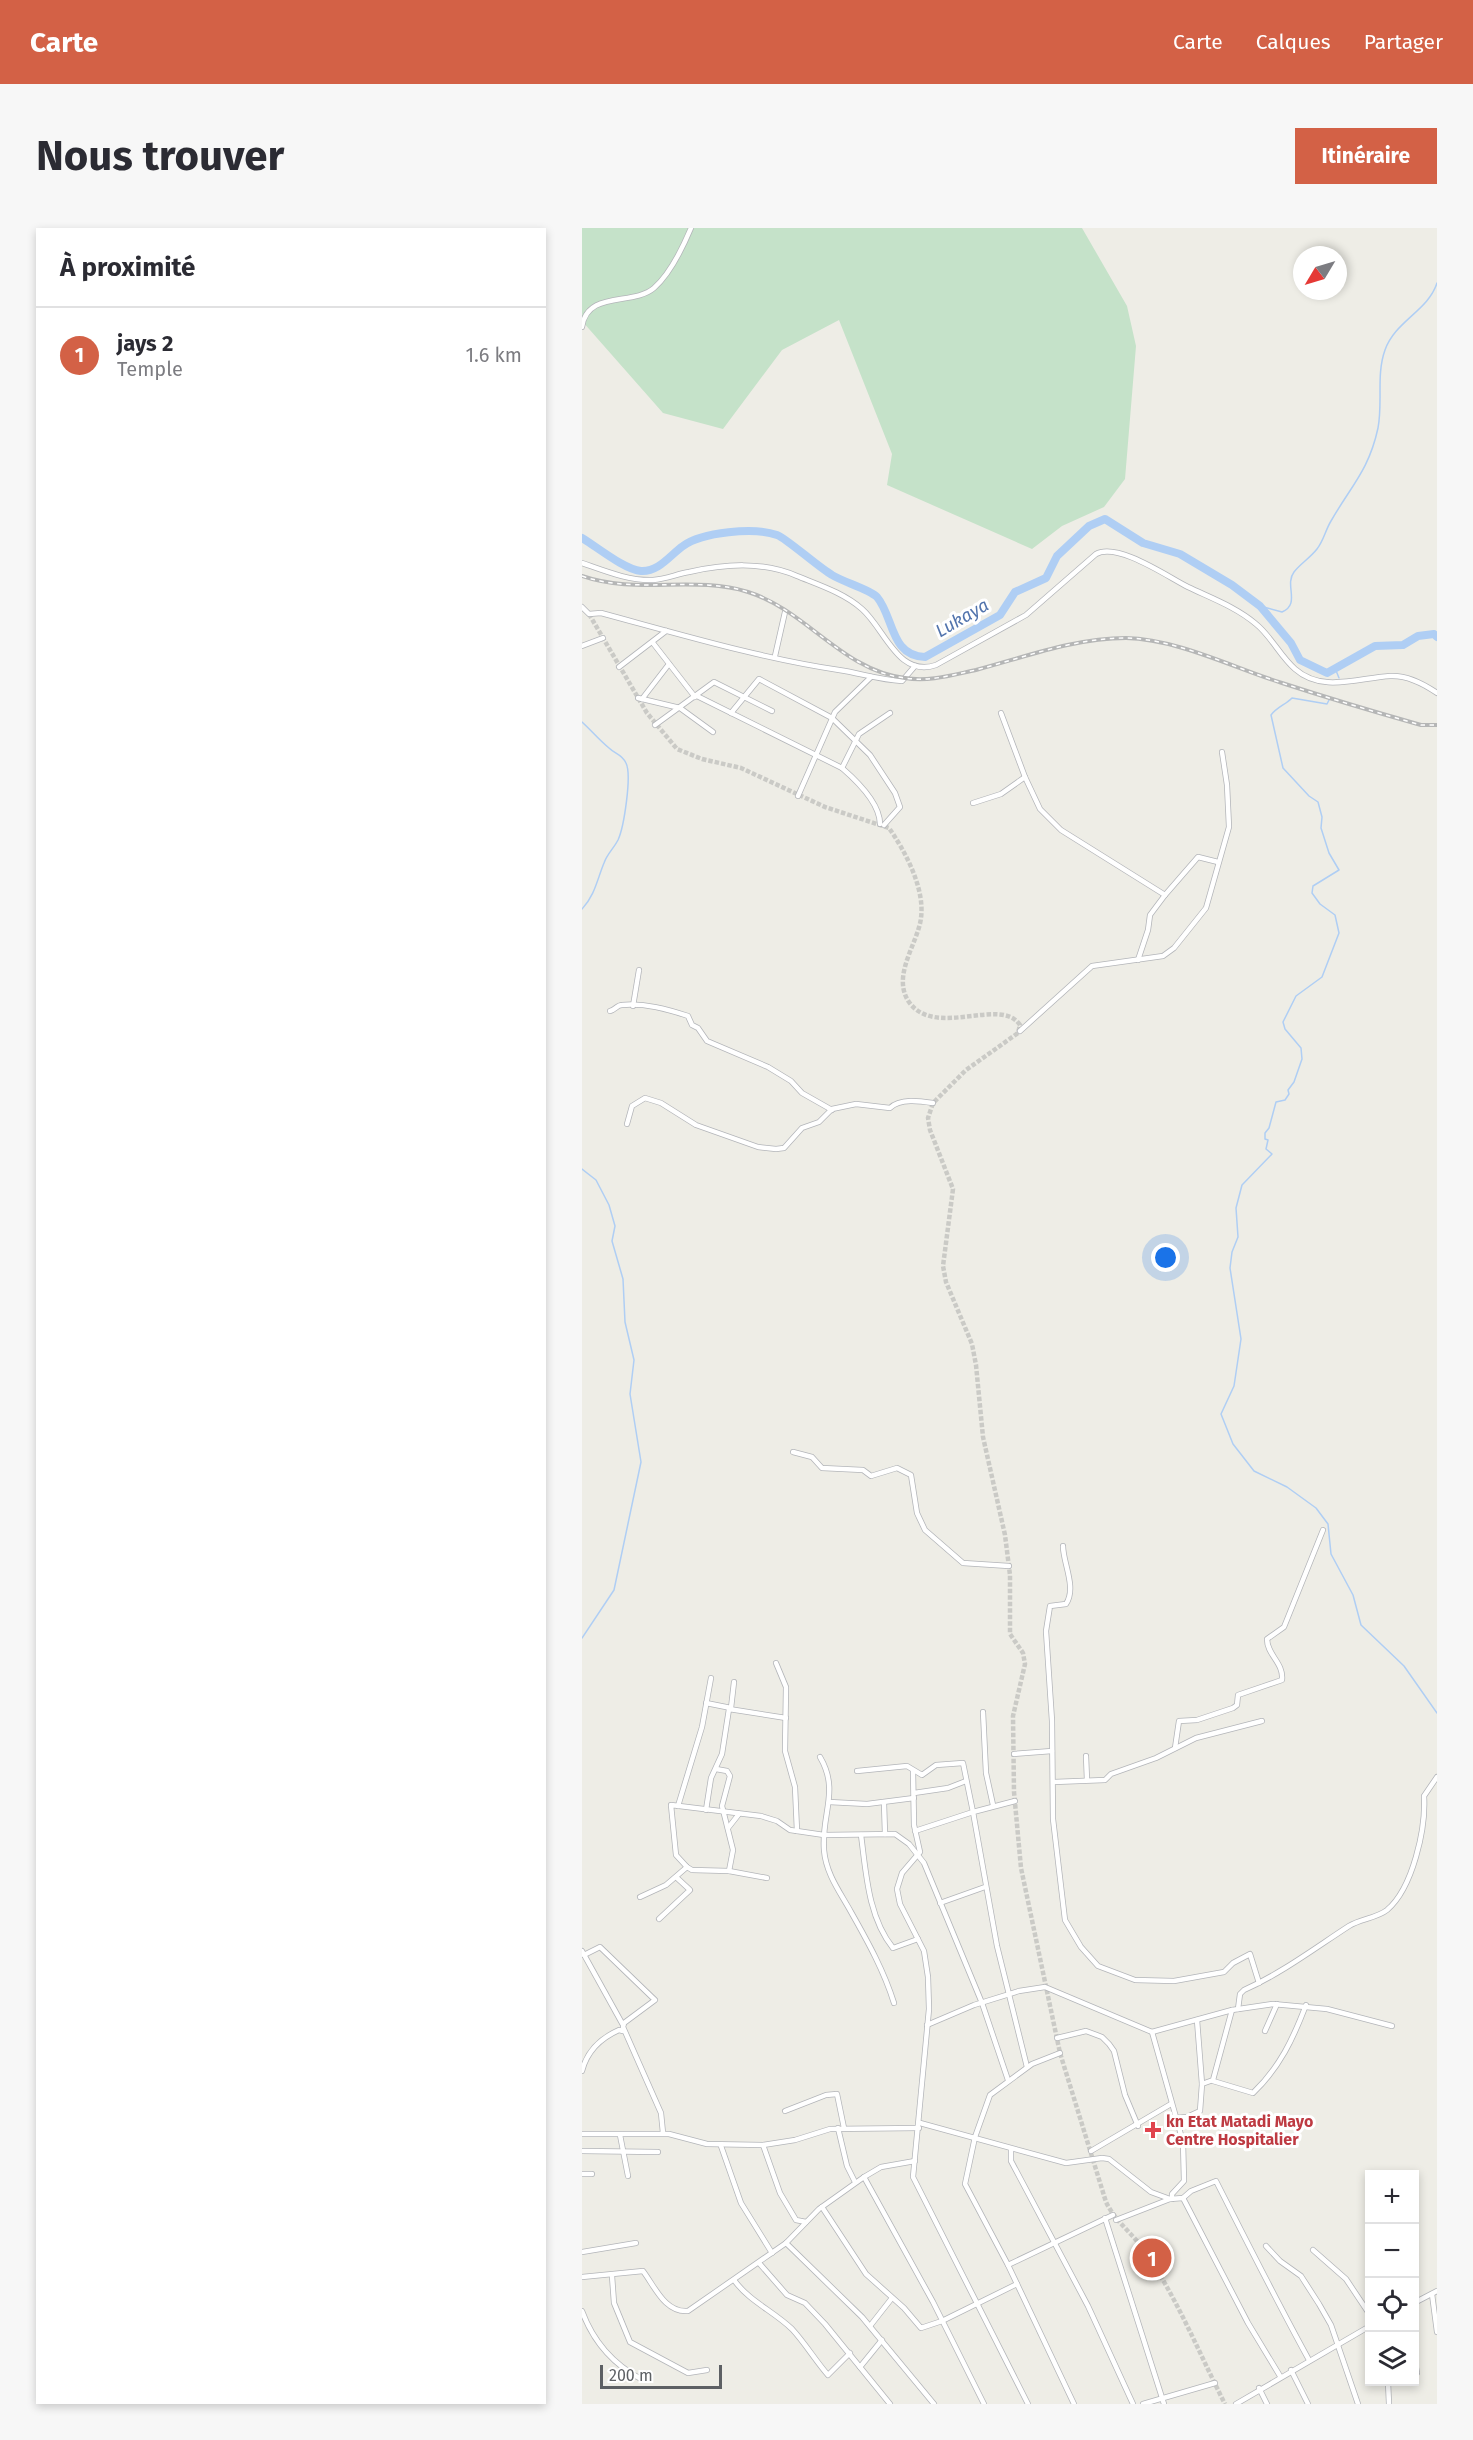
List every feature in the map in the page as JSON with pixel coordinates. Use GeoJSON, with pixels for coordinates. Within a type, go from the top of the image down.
{"type":"FeatureCollection","features":[{"type":"Feature","properties":{"kind":"street"},"geometry":{"type":"LineString","coordinates":[[582,327],[588,312],[604,301],[640,296],[654,288],[684,244],[691,228]]}},
{"type":"Feature","properties":{"kind":"street"},"geometry":{"type":"LineString","coordinates":[[582,563],[611,573],[645,580],[667,578],[725,564],[784,570],[842,595],[862,609],[900,658],[915,666],[936,665],[1022,618],[1096,554],[1108,551],[1162,571],[1186,586],[1237,610],[1260,627],[1294,668],[1317,681],[1328,684],[1339,680],[1363,681],[1393,676],[1410,679],[1437,693]]}},
{"type":"Feature","properties":{"kind":"street"},"geometry":{"type":"LineString","coordinates":[[582,608],[589,614],[601,613],[809,666],[871,677],[902,681],[915,666]]}},
{"type":"Feature","properties":{"kind":"street"},"geometry":{"type":"LineString","coordinates":[[775,656],[785,612]]}},
{"type":"Feature","properties":{"kind":"street"},"geometry":{"type":"LineString","coordinates":[[619,668],[653,643],[666,630]]}},
{"type":"Feature","properties":{"kind":"street"},"geometry":{"type":"LineString","coordinates":[[582,646],[603,638]]}},
{"type":"Feature","properties":{"kind":"street"},"geometry":{"type":"LineString","coordinates":[[653,643],[696,697],[731,712],[842,768],[863,789],[879,813],[882,825],[900,805],[880,770],[855,740],[832,718],[760,679],[753,682],[731,712]]}},
{"type":"Feature","properties":{"kind":"street"},"geometry":{"type":"LineString","coordinates":[[669,664],[640,699],[680,708],[713,732]]}},
{"type":"Feature","properties":{"kind":"street"},"geometry":{"type":"LineString","coordinates":[[798,796],[836,710],[871,677]]}},
{"type":"Feature","properties":{"kind":"street"},"geometry":{"type":"LineString","coordinates":[[655,725],[716,682],[772,711]]}},
{"type":"Feature","properties":{"kind":"street"},"geometry":{"type":"LineString","coordinates":[[842,768],[855,740],[861,733],[890,713]]}},
{"type":"Feature","properties":{"kind":"street"},"geometry":{"type":"LineString","coordinates":[[1001,713],[1040,809],[1061,830],[1165,896]]}},
{"type":"Feature","properties":{"kind":"street"},"geometry":{"type":"LineString","coordinates":[[1020,1031],[1092,966],[1161,957],[1174,948],[1206,908],[1218,862],[1226,842],[1229,822],[1222,752]]}},
{"type":"Feature","properties":{"kind":"street"},"geometry":{"type":"LineString","coordinates":[[973,804],[1003,793],[1026,777]]}},
{"type":"Feature","properties":{"kind":"street"},"geometry":{"type":"LineString","coordinates":[[1138,960],[1148,930],[1150,915],[1165,896],[1198,857],[1218,862]]}},
{"type":"Feature","properties":{"kind":"street"},"geometry":{"type":"LineString","coordinates":[[633,1006],[639,970]]}},
{"type":"Feature","properties":{"kind":"street"},"geometry":{"type":"LineString","coordinates":[[610,1011],[619,1005],[661,1007],[688,1016],[692,1025],[698,1028],[707,1041],[768,1067],[791,1081],[802,1093],[832,1110]]}},
{"type":"Feature","properties":{"kind":"street"},"geometry":{"type":"LineString","coordinates":[[627,1124],[632,1106],[645,1098],[661,1103],[696,1125],[757,1144],[758,1147],[776,1149],[784,1148],[802,1128],[819,1122],[832,1110],[856,1104],[890,1108],[892,1105],[915,1101],[933,1103]]}},
{"type":"Feature","properties":{"kind":"street"},"geometry":{"type":"LineString","coordinates":[[793,1452],[812,1457],[823,1468],[863,1470],[871,1476],[897,1468],[911,1475],[917,1513],[925,1530],[963,1563],[1009,1566]]}},
{"type":"Feature","properties":{"kind":"street"},"geometry":{"type":"LineString","coordinates":[[1175,1748],[1178,1721],[1197,1720],[1233,1708],[1237,1705],[1238,1695],[1282,1680],[1281,1667],[1267,1648],[1268,1639],[1284,1627],[1323,1530]]}},
{"type":"Feature","properties":{"kind":"street"},"geometry":{"type":"LineString","coordinates":[[1063,1546],[1069,1579],[1069,1601],[1066,1604],[1050,1606],[1046,1629],[1054,1826],[1065,1920],[1089,1958],[1098,1966],[1135,1980],[1174,1981],[1224,1972],[1233,1963],[1250,1954],[1259,1983]]}},
{"type":"Feature","properties":{"kind":"street"},"geometry":{"type":"LineString","coordinates":[[776,1663],[786,1687],[785,1751],[795,1786],[796,1831]]}},
{"type":"Feature","properties":{"kind":"street"},"geometry":{"type":"LineString","coordinates":[[678,1806],[700,1734],[711,1678]]}},
{"type":"Feature","properties":{"kind":"street"},"geometry":{"type":"LineString","coordinates":[[706,1810],[711,1778],[724,1746],[727,1712],[731,1708],[734,1682]]}},
{"type":"Feature","properties":{"kind":"street"},"geometry":{"type":"LineString","coordinates":[[706,1703],[786,1718]]}},
{"type":"Feature","properties":{"kind":"street"},"geometry":{"type":"LineString","coordinates":[[983,1712],[986,1773],[993,1805]]}},
{"type":"Feature","properties":{"kind":"street"},"geometry":{"type":"LineString","coordinates":[[1054,1782],[1105,1780],[1111,1774],[1196,1738],[1262,1721]]}},
{"type":"Feature","properties":{"kind":"street"},"geometry":{"type":"LineString","coordinates":[[1014,1754],[1052,1751]]}},
{"type":"Feature","properties":{"kind":"street"},"geometry":{"type":"LineString","coordinates":[[820,1756],[830,1775],[824,1835],[829,1873],[875,1955],[894,2003]]}},
{"type":"Feature","properties":{"kind":"street"},"geometry":{"type":"LineString","coordinates":[[1086,1756],[1087,1780]]}},
{"type":"Feature","properties":{"kind":"street"},"geometry":{"type":"LineString","coordinates":[[857,1772],[904,1766],[922,1775],[936,1765],[961,1761],[1008,1995],[1027,2067]]}},
{"type":"Feature","properties":{"kind":"street"},"geometry":{"type":"LineString","coordinates":[[716,1769],[727,1771],[730,1776],[723,1812],[734,1854],[729,1871]]}},
{"type":"Feature","properties":{"kind":"street"},"geometry":{"type":"LineString","coordinates":[[913,1771],[915,1831],[919,1856],[982,2003],[1008,2080]]}},
{"type":"Feature","properties":{"kind":"street"},"geometry":{"type":"LineString","coordinates":[[1213,2081],[1240,1994],[1348,1927],[1389,1908],[1403,1888],[1421,1845],[1426,1811],[1424,1796],[1437,1777]]}},
{"type":"Feature","properties":{"kind":"street"},"geometry":{"type":"LineString","coordinates":[[829,1802],[884,1803],[948,1788],[966,1781]]}},
{"type":"Feature","properties":{"kind":"street"},"geometry":{"type":"LineString","coordinates":[[915,1831],[1015,1800]]}},
{"type":"Feature","properties":{"kind":"street"},"geometry":{"type":"LineString","coordinates":[[884,1803],[885,1834]]}},
{"type":"Feature","properties":{"kind":"street"},"geometry":{"type":"LineString","coordinates":[[767,1878],[729,1871],[692,1870],[687,1867],[678,1858],[674,1846],[671,1805],[772,1819],[796,1831],[824,1835],[885,1834],[903,1838],[919,1856]]}},
{"type":"Feature","properties":{"kind":"street"},"geometry":{"type":"LineString","coordinates":[[728,1831],[739,1814]]}},
{"type":"Feature","properties":{"kind":"street"},"geometry":{"type":"LineString","coordinates":[[861,1834],[869,1890],[885,1935],[893,1948],[918,1939]]}},
{"type":"Feature","properties":{"kind":"street"},"geometry":{"type":"LineString","coordinates":[[919,1856],[902,1873],[897,1889],[900,1904],[927,1962],[928,1977],[927,2025],[922,2062],[914,2177],[916,2186],[978,2302],[1028,2404]]}},
{"type":"Feature","properties":{"kind":"street"},"geometry":{"type":"LineString","coordinates":[[640,1897],[666,1885],[687,1867]]}},
{"type":"Feature","properties":{"kind":"street"},"geometry":{"type":"LineString","coordinates":[[659,1919],[690,1890],[676,1877]]}},
{"type":"Feature","properties":{"kind":"street"},"geometry":{"type":"LineString","coordinates":[[940,1903],[985,1887]]}},
{"type":"Feature","properties":{"kind":"street"},"geometry":{"type":"LineString","coordinates":[[623,2025],[655,2000],[600,1947],[583,1953],[623,2025],[623,2031],[661,2113],[663,2133]]}},
{"type":"Feature","properties":{"kind":"street"},"geometry":{"type":"LineString","coordinates":[[927,2025],[982,2003],[1045,1986],[1152,2032],[1235,2010],[1277,2004],[1305,2005],[1392,2026]]}},
{"type":"Feature","properties":{"kind":"street"},"geometry":{"type":"LineString","coordinates":[[1265,2031],[1277,2004]]}},
{"type":"Feature","properties":{"kind":"street"},"geometry":{"type":"LineString","coordinates":[[1202,2084],[1213,2081],[1253,2093],[1282,2059],[1294,2038],[1305,2005]]}},
{"type":"Feature","properties":{"kind":"street"},"geometry":{"type":"LineString","coordinates":[[1175,2118],[1187,2117],[1200,2111],[1202,2084],[1197,2020]]}},
{"type":"Feature","properties":{"kind":"street"},"geometry":{"type":"LineString","coordinates":[[582,2071],[584,2057],[607,2036],[619,2030],[623,2031]]}},
{"type":"Feature","properties":{"kind":"street"},"geometry":{"type":"LineString","coordinates":[[1057,2038],[1086,2031],[1102,2037],[1109,2044],[1114,2051],[1125,2095],[1138,2126]]}},
{"type":"Feature","properties":{"kind":"street"},"geometry":{"type":"LineString","coordinates":[[1152,2032],[1183,2142],[1184,2181],[1172,2194],[1171,2199]]}},
{"type":"Feature","properties":{"kind":"street"},"geometry":{"type":"LineString","coordinates":[[1060,2053],[1027,2067],[995,2089],[985,2102],[965,2179],[966,2188],[1008,2265],[1074,2404]]}},
{"type":"Feature","properties":{"kind":"street"},"geometry":{"type":"LineString","coordinates":[[785,2111],[826,2095],[837,2094],[848,2166],[855,2182]]}},
{"type":"Feature","properties":{"kind":"street"},"geometry":{"type":"LineString","coordinates":[[1090,2151],[1138,2126],[1171,2104]]}},
{"type":"Feature","properties":{"kind":"street"},"geometry":{"type":"LineString","coordinates":[[582,2134],[663,2133],[721,2146],[763,2145],[795,2140],[804,2135],[841,2128],[919,2125],[975,2137],[1066,2163],[1108,2159],[1151,2192],[1171,2199]]}},
{"type":"Feature","properties":{"kind":"street"},"geometry":{"type":"LineString","coordinates":[[620,2135],[628,2176]]}},
{"type":"Feature","properties":{"kind":"street"},"geometry":{"type":"LineString","coordinates":[[763,2145],[785,2204],[796,2220],[806,2222]]}},
{"type":"Feature","properties":{"kind":"street"},"geometry":{"type":"LineString","coordinates":[[721,2146],[741,2202],[772,2253]]}},
{"type":"Feature","properties":{"kind":"street"},"geometry":{"type":"LineString","coordinates":[[1011,2149],[1009,2156],[1088,2306],[1133,2404]]}},
{"type":"Feature","properties":{"kind":"street"},"geometry":{"type":"LineString","coordinates":[[582,2151],[658,2152]]}},
{"type":"Feature","properties":{"kind":"street"},"geometry":{"type":"LineString","coordinates":[[582,2277],[644,2272],[666,2303],[680,2311],[693,2308],[786,2243],[822,2207],[855,2182],[881,2167],[915,2161]]}},
{"type":"Feature","properties":{"kind":"street"},"geometry":{"type":"LineString","coordinates":[[582,2174],[592,2174]]}},
{"type":"Feature","properties":{"kind":"street"},"geometry":{"type":"LineString","coordinates":[[864,2177],[984,2404]]}},
{"type":"Feature","properties":{"kind":"street"},"geometry":{"type":"LineString","coordinates":[[1008,2265],[1105,2218],[1171,2199],[1183,2198],[1191,2191],[1216,2181],[1248,2247],[1264,2271],[1268,2285],[1309,2360]]}},
{"type":"Feature","properties":{"kind":"street"},"geometry":{"type":"LineString","coordinates":[[1183,2198],[1248,2323],[1280,2376]]}},
{"type":"Feature","properties":{"kind":"street"},"geometry":{"type":"LineString","coordinates":[[822,2207],[866,2274],[921,2328],[942,2321],[1017,2284]]}},
{"type":"Feature","properties":{"kind":"street"},"geometry":{"type":"LineString","coordinates":[[1105,2218],[1164,2401]]}},
{"type":"Feature","properties":{"kind":"street"},"geometry":{"type":"LineString","coordinates":[[582,2252],[636,2243]]}},
{"type":"Feature","properties":{"kind":"street"},"geometry":{"type":"LineString","coordinates":[[786,2243],[870,2326],[934,2404]]}},
{"type":"Feature","properties":{"kind":"street"},"geometry":{"type":"LineString","coordinates":[[1266,2246],[1284,2265],[1301,2276],[1331,2325],[1358,2404]]}},
{"type":"Feature","properties":{"kind":"street"},"geometry":{"type":"LineString","coordinates":[[1313,2250],[1346,2279],[1365,2308]]}},
{"type":"Feature","properties":{"kind":"street"},"geometry":{"type":"LineString","coordinates":[[759,2263],[787,2295],[808,2305],[890,2404]]}},
{"type":"Feature","properties":{"kind":"street"},"geometry":{"type":"LineString","coordinates":[[612,2276],[614,2303],[630,2342],[688,2373],[707,2370]]}},
{"type":"Feature","properties":{"kind":"street"},"geometry":{"type":"LineString","coordinates":[[734,2280],[749,2299],[768,2308],[792,2330],[828,2374],[850,2353]]}},
{"type":"Feature","properties":{"kind":"street"},"geometry":{"type":"LineString","coordinates":[[1419,2301],[1435,2293],[1437,2332]]}},
{"type":"Feature","properties":{"kind":"street"},"geometry":{"type":"LineString","coordinates":[[870,2326],[892,2298]]}},
{"type":"Feature","properties":{"kind":"street"},"geometry":{"type":"LineString","coordinates":[[582,2311],[594,2335],[612,2359],[641,2379]]}},
{"type":"Feature","properties":{"kind":"street"},"geometry":{"type":"LineString","coordinates":[[1236,2404],[1259,2388],[1365,2329]]}},
{"type":"Feature","properties":{"kind":"street"},"geometry":{"type":"LineString","coordinates":[[860,2367],[882,2340]]}},
{"type":"Feature","properties":{"kind":"street"},"geometry":{"type":"LineString","coordinates":[[1291,2370],[1308,2404]]}},
{"type":"Feature","properties":{"kind":"street"},"geometry":{"type":"LineString","coordinates":[[1143,2404],[1164,2401],[1215,2383]]}},
{"type":"Feature","properties":{"kind":"street"},"geometry":{"type":"LineString","coordinates":[[1388,2386],[1389,2404]]}},
{"type":"Feature","properties":{"kind":"street"},"geometry":{"type":"LineString","coordinates":[[1259,2388],[1267,2404]]}},
{"type":"Feature","properties":{"kind":"green space"},"geometry":{"type":"Polygon","coordinates":[[[582,228],[1082,228],[1127,306],[1136,346],[1125,479],[1104,507],[1062,526],[1032,549],[887,485],[892,454],[839,320],[782,350],[723,429],[663,413],[582,321],[582,228]]]}},
{"type":"Feature","properties":{"kind":"waterway"},"geometry":{"type":"LineString","coordinates":[[1260,606],[1282,612],[1288,609],[1292,599],[1291,577],[1319,546],[1370,455],[1378,428],[1381,369],[1385,350],[1396,331],[1433,293],[1437,283]]}},
{"type":"Feature","properties":{"kind":"waterway","name":"Lukaya"},"geometry":{"type":"LineString","coordinates":[[582,538],[634,570],[647,571],[659,566],[683,546],[702,537],[742,531],[777,535],[832,575],[877,597],[883,605],[899,643],[914,655],[925,657],[1000,615],[1015,592],[1046,578],[1057,556],[1089,526],[1105,519],[1143,543],[1180,554],[1232,585],[1260,606],[1291,643],[1300,660],[1327,673],[1375,646],[1403,645],[1418,636],[1434,634],[1437,637]]}},
{"type":"Feature","properties":{"kind":"waterway"},"geometry":{"type":"LineString","coordinates":[[1335,668],[1339,678]]}},
{"type":"Feature","properties":{"kind":"waterway"},"geometry":{"type":"LineString","coordinates":[[1329,700],[1327,704],[1292,698],[1271,715],[1283,768],[1309,796],[1318,802],[1322,817],[1321,828],[1329,853],[1339,870],[1313,886],[1312,893],[1320,904],[1335,915],[1339,933],[1322,977],[1296,996],[1283,1022],[1285,1029],[1301,1048],[1302,1059],[1294,1082],[1288,1090],[1289,1094],[1285,1100],[1276,1102],[1269,1128],[1265,1133],[1265,1139],[1268,1140],[1266,1149],[1272,1154],[1242,1185],[1236,1208],[1238,1237],[1232,1252],[1230,1268],[1241,1339],[1234,1386],[1221,1414],[1233,1444],[1254,1471],[1287,1487],[1316,1508],[1328,1524],[1331,1554],[1353,1595],[1361,1625],[1404,1666],[1437,1713]]}},
{"type":"Feature","properties":{"kind":"waterway"},"geometry":{"type":"LineString","coordinates":[[582,722],[622,758],[628,769],[625,813],[620,833],[605,860],[593,893],[582,909]]}},
{"type":"Feature","properties":{"kind":"waterway"},"geometry":{"type":"LineString","coordinates":[[582,1169],[596,1180],[609,1205],[615,1226],[612,1241],[623,1279],[625,1322],[634,1360],[630,1394],[641,1462],[614,1590],[582,1638]]}},
{"type":"Feature","properties":{"kind":"tunnel"},"geometry":{"type":"LineString","coordinates":[[589,614],[647,713],[677,749],[702,759],[741,768],[825,807],[889,828],[912,870],[920,895],[919,928],[904,971],[904,992],[909,1002],[920,1012],[935,1017],[998,1014],[1011,1017],[1020,1025],[1018,1033],[966,1070],[933,1103],[928,1118],[930,1130],[953,1189],[943,1266],[946,1282],[972,1344],[983,1437],[1005,1535],[1010,1575],[1010,1634],[1023,1653],[1025,1664],[1013,1716],[1014,1792],[1021,1868],[1060,2053],[1106,2202],[1158,2271],[1225,2404]]}},
{"type":"Feature","properties":{"kind":"railway"},"geometry":{"type":"LineString","coordinates":[[582,576],[623,584],[707,585],[748,592],[788,612],[862,664],[883,673],[905,678],[932,679],[949,676],[1050,649],[1088,641],[1126,638],[1165,643],[1386,715],[1421,725],[1437,725]]}},
{"type":"Feature","properties":{"kind":"place","name":"kn Etat Matadi Mayo Centre Hospitalier"},"geometry":{"type":"Point","coordinates":[1153,2130]}},
{"type":"Feature","properties":{"kind":"place","name":"jays 2"},"geometry":{"type":"Point","coordinates":[1152,2258]}}]}
